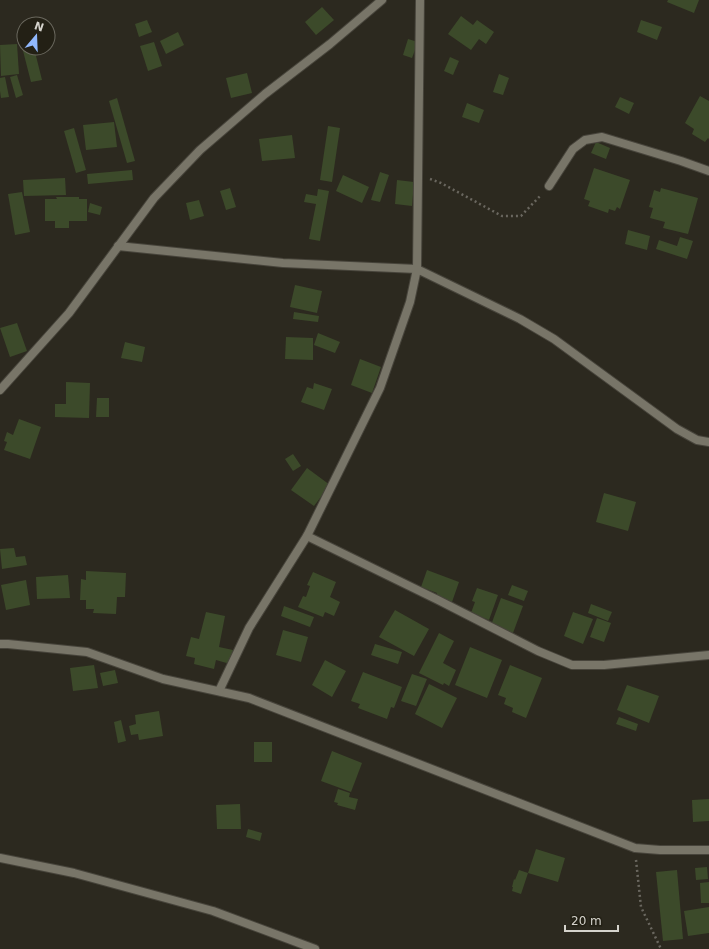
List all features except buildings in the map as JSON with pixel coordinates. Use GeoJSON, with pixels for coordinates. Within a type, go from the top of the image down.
{"type":"FeatureCollection","features":[{"type":"Feature","properties":{"kind":"street"},"geometry":{"type":"LineString","coordinates":[[0,390],[69,313],[154,198],[200,150],[265,94],[330,44],[382,0]]}},
{"type":"Feature","properties":{"kind":"street"},"geometry":{"type":"LineString","coordinates":[[219,691],[249,628],[307,536],[380,388],[410,302],[416,269],[420,0]]}},
{"type":"Feature","properties":{"kind":"street"},"geometry":{"type":"LineString","coordinates":[[549,186],[573,148],[585,140],[602,137],[709,171]]}},
{"type":"Feature","properties":{"kind":"street"},"geometry":{"type":"LineString","coordinates":[[118,246],[283,262],[416,269],[520,319],[554,339],[677,429],[697,440],[709,442]]}},
{"type":"Feature","properties":{"kind":"street"},"geometry":{"type":"LineString","coordinates":[[307,536],[538,651],[572,664],[604,665],[709,655]]}},
{"type":"Feature","properties":{"kind":"street"},"geometry":{"type":"LineString","coordinates":[[0,644],[87,652],[163,679],[249,698],[635,848],[660,850],[709,850]]}},
{"type":"Feature","properties":{"kind":"street"},"geometry":{"type":"LineString","coordinates":[[0,858],[74,873],[213,911],[315,949]]}},
{"type":"Feature","properties":{"kind":"path"},"geometry":{"type":"LineString","coordinates":[[418,174],[441,183],[502,216],[521,216],[535,203],[549,186]]}},
{"type":"Feature","properties":{"kind":"path"},"geometry":{"type":"LineString","coordinates":[[635,848],[641,907],[661,949]]}}]}
